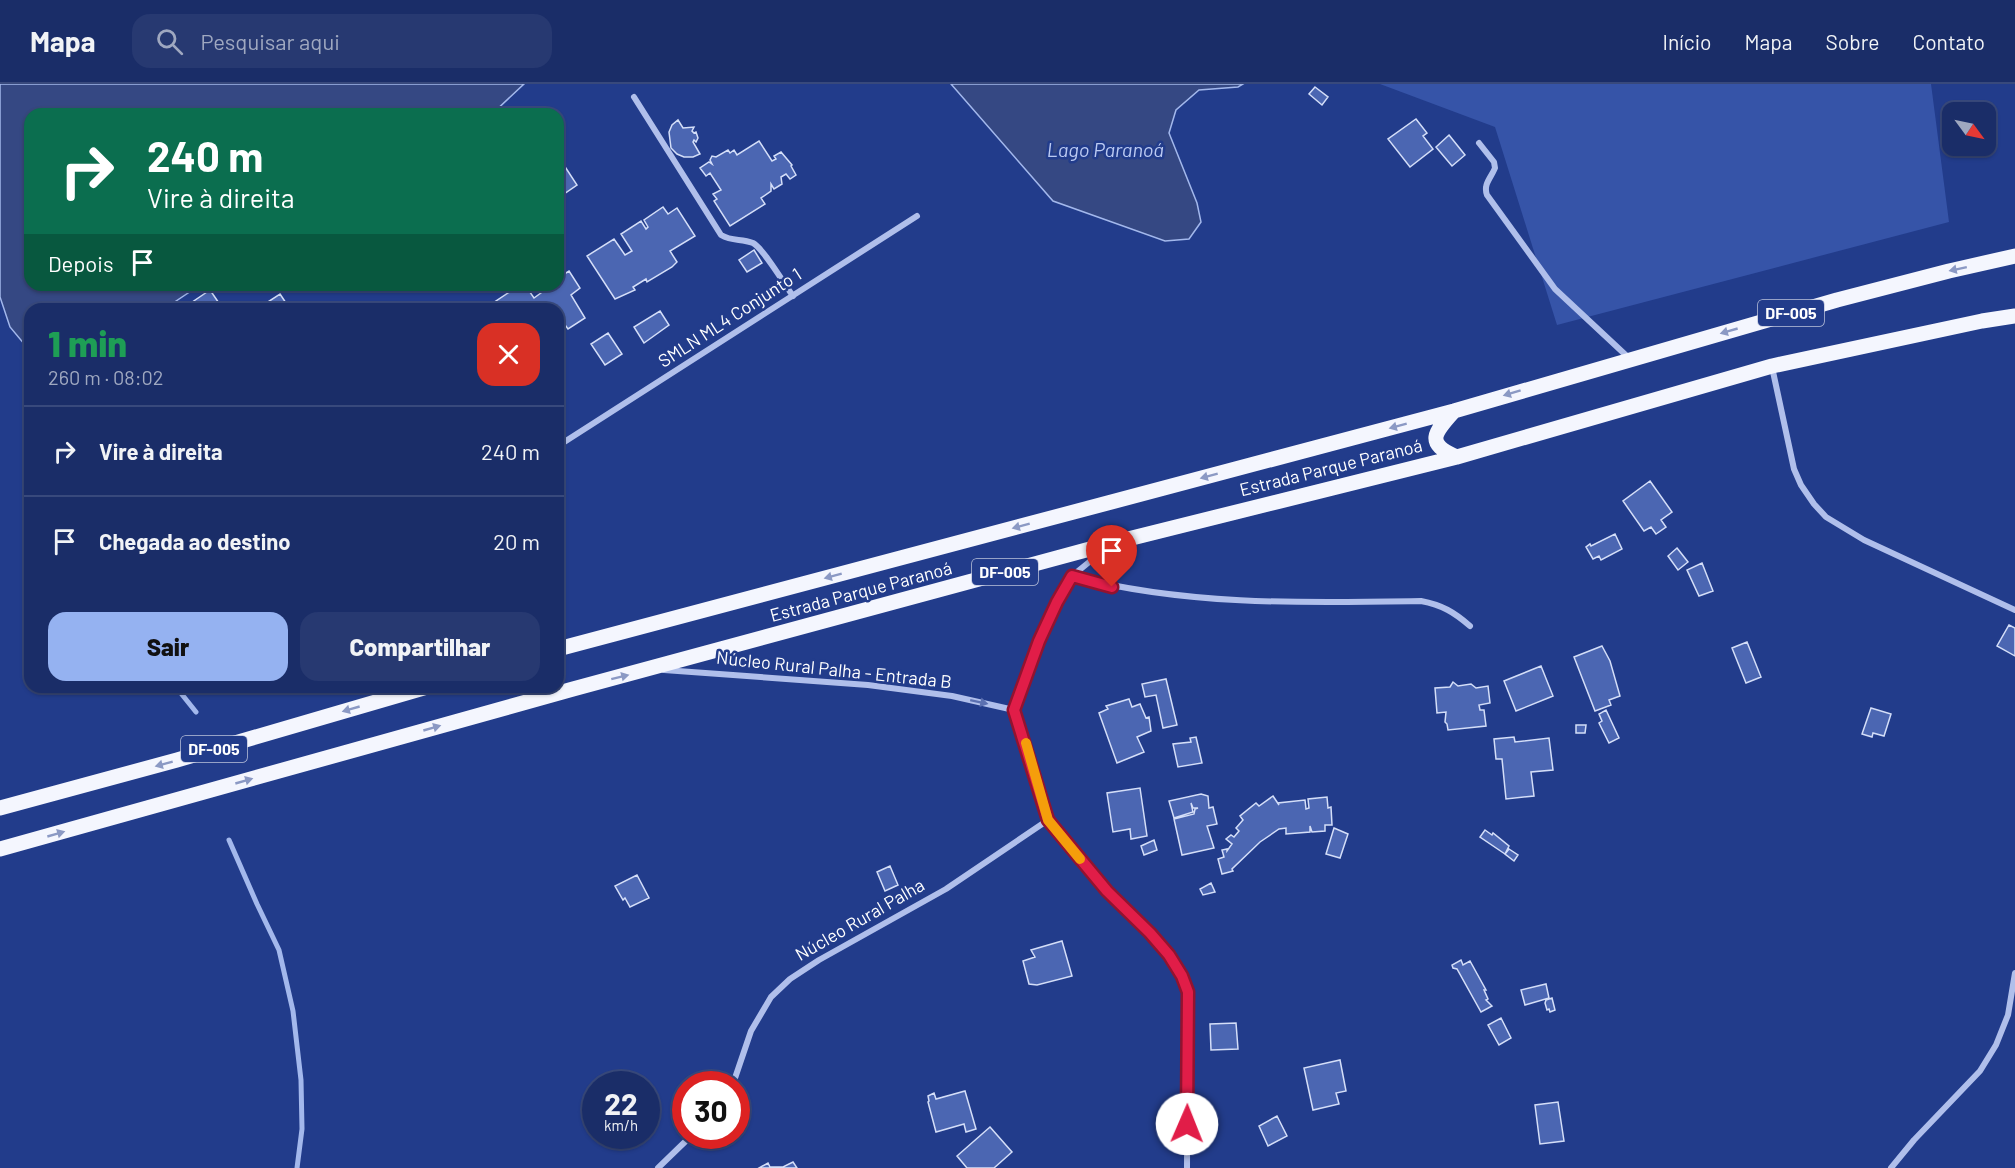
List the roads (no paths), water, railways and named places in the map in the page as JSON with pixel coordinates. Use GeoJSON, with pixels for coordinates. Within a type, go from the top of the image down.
{"type":"FeatureCollection","features":[{"type":"Feature","properties":{"kind":"main road","name":"Estrada Parque Paranoá"},"geometry":{"type":"LineString","coordinates":[[564,647],[1454,411],[1837,300],[2015,256]]}},
{"type":"Feature","properties":{"kind":"main road","name":"Estrada Parque Paranoá"},"geometry":{"type":"LineString","coordinates":[[564,691],[1112,543],[1457,457],[1772,366],[2015,316]]}},
{"type":"Feature","properties":{"kind":"main road"},"geometry":{"type":"LineString","coordinates":[[1454,411],[1437,430],[1435,440],[1439,447],[1457,457]]}},
{"type":"Feature","properties":{"kind":"main road","name":"DF-005"},"geometry":{"type":"LineString","coordinates":[[0,808],[177,760],[406,693]]}},
{"type":"Feature","properties":{"kind":"main road","name":"Estrada Parque Paranoá"},"geometry":{"type":"LineString","coordinates":[[0,849],[557,693]]}},
{"type":"Feature","properties":{"kind":"street"},"geometry":{"type":"LineString","coordinates":[[634,97],[721,235],[730,240],[744,241],[758,247],[793,296]]}},
{"type":"Feature","properties":{"kind":"street"},"geometry":{"type":"LineString","coordinates":[[1479,143],[1496,168],[1485,189],[1487,195],[1555,289],[1630,359]]}},
{"type":"Feature","properties":{"kind":"street","name":"SMLN ML4 Conjunto 1"},"geometry":{"type":"LineString","coordinates":[[564,442],[917,216]]}},
{"type":"Feature","properties":{"kind":"street"},"geometry":{"type":"LineString","coordinates":[[1772,366],[1794,468],[1801,485],[1826,517],[1864,540],[2015,610]]}},
{"type":"Feature","properties":{"kind":"street"},"geometry":{"type":"LineString","coordinates":[[1112,543],[1072,576],[1039,641],[1014,710],[1048,820],[1107,891],[1169,955],[1182,976],[1188,992],[1187,1168]]}},
{"type":"Feature","properties":{"kind":"street"},"geometry":{"type":"LineString","coordinates":[[1072,576],[1112,587],[1175,597],[1285,603],[1421,601],[1440,605],[1455,613],[1470,626]]}},
{"type":"Feature","properties":{"kind":"street","name":"Núcleo Rural Palha - Entrada B"},"geometry":{"type":"LineString","coordinates":[[650,669],[868,685],[952,696],[1014,710]]}},
{"type":"Feature","properties":{"kind":"street","name":"Núcleo Rural Palha"},"geometry":{"type":"LineString","coordinates":[[737,1071],[751,1031],[771,997],[790,979],[819,960],[946,889],[1048,820]]}},
{"type":"Feature","properties":{"kind":"street"},"geometry":{"type":"LineString","coordinates":[[1891,1168],[1914,1140],[1980,1071],[1996,1045],[2008,1015],[2015,973]]}},
{"type":"Feature","properties":{"kind":"street"},"geometry":{"type":"LineString","coordinates":[[658,1168],[677,1149]]}},
{"type":"Feature","properties":{"kind":"water"},"geometry":{"type":"Polygon","coordinates":[[[0,84],[524,84],[498,108],[24,108],[24,291],[191,291],[173,303],[24,303],[24,344],[10,327],[0,297],[0,84]]]}},
{"type":"Feature","properties":{"kind":"water","name":"Lago Paranoá"},"geometry":{"type":"Polygon","coordinates":[[[951,84],[1243,84],[1238,87],[1199,90],[1176,110],[1169,133],[1197,203],[1201,222],[1189,239],[1165,241],[1053,201],[951,84]]]}},
{"type":"Feature","properties":{"kind":"waterway"},"geometry":{"type":"LineString","coordinates":[[181,693],[196,712]]}},
{"type":"Feature","properties":{"kind":"waterway"},"geometry":{"type":"LineString","coordinates":[[229,840],[279,950],[293,1011],[301,1080],[302,1129],[297,1168]]}}]}
